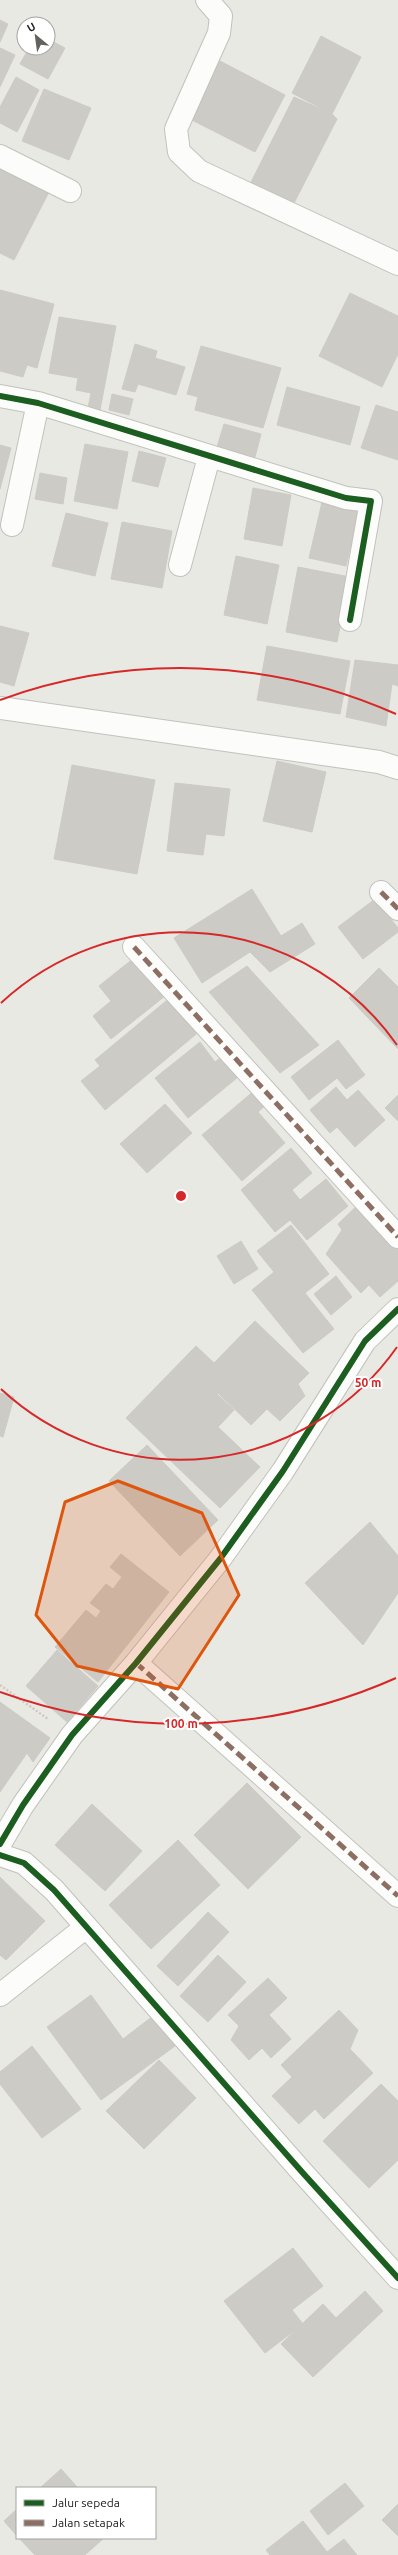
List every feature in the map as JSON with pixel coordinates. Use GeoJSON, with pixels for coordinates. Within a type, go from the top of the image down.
{"type":"FeatureCollection","features":[{"type":"Feature","properties":{"kind":"street"},"geometry":{"type":"LineString","coordinates":[[207,0],[221,16],[219,32],[176,128],[179,152],[199,171],[398,264]]}},
{"type":"Feature","properties":{"kind":"street"},"geometry":{"type":"LineString","coordinates":[[0,156],[70,191]]}},
{"type":"Feature","properties":{"kind":"street"},"geometry":{"type":"LineString","coordinates":[[0,396],[38,403],[209,457],[346,498],[370,501],[350,620]]}},
{"type":"Feature","properties":{"kind":"street"},"geometry":{"type":"LineString","coordinates":[[12,526],[38,403]]}},
{"type":"Feature","properties":{"kind":"street"},"geometry":{"type":"LineString","coordinates":[[180,565],[209,457]]}},
{"type":"Feature","properties":{"kind":"street"},"geometry":{"type":"LineString","coordinates":[[0,708],[379,762],[398,768]]}},
{"type":"Feature","properties":{"kind":"street"},"geometry":{"type":"LineString","coordinates":[[381,892],[398,909]]}},
{"type":"Feature","properties":{"kind":"street"},"geometry":{"type":"LineString","coordinates":[[134,947],[398,1237]]}},
{"type":"Feature","properties":{"kind":"street"},"geometry":{"type":"LineString","coordinates":[[0,1844],[23,1805],[72,1735],[136,1664],[225,1553],[283,1471],[366,1341],[398,1309]]}},
{"type":"Feature","properties":{"kind":"street"},"geometry":{"type":"LineString","coordinates":[[136,1664],[398,1896]]}},
{"type":"Feature","properties":{"kind":"street"},"geometry":{"type":"LineString","coordinates":[[0,1855],[24,1863],[54,1890],[302,2172],[398,2278]]}},
{"type":"Feature","properties":{"kind":"street"},"geometry":{"type":"LineString","coordinates":[[0,1995],[86,1927]]}},
{"type":"Feature","properties":{"kind":"path"},"geometry":{"type":"LineString","coordinates":[[0,1685],[72,1735]]}},
{"type":"Feature","properties":{"kind":"highlighted area"},"geometry":{"type":"Polygon","coordinates":[[[118,1481],[202,1513],[239,1595],[178,1689],[77,1666],[36,1615],[65,1502],[118,1481]]]}},
{"type":"Feature","properties":{"kind":"building"},"geometry":{"type":"Polygon","coordinates":[[[0,20],[8,24],[0,42],[0,20]]]}},
{"type":"Feature","properties":{"kind":"building"},"geometry":{"type":"Polygon","coordinates":[[[321,36],[361,57],[332,114],[292,93],[321,36]]]}},
{"type":"Feature","properties":{"kind":"building"},"geometry":{"type":"Polygon","coordinates":[[[56,43],[65,48],[48,79],[20,64],[24,56],[56,56],[56,43]]]}},
{"type":"Feature","properties":{"kind":"building"},"geometry":{"type":"Polygon","coordinates":[[[0,48],[15,55],[0,87],[0,48]]]}},
{"type":"Feature","properties":{"kind":"building"},"geometry":{"type":"Polygon","coordinates":[[[220,61],[285,95],[255,152],[190,119],[220,61]]]}},
{"type":"Feature","properties":{"kind":"building"},"geometry":{"type":"Polygon","coordinates":[[[16,77],[39,90],[17,132],[0,123],[0,107],[16,77]]]}},
{"type":"Feature","properties":{"kind":"building"},"geometry":{"type":"Polygon","coordinates":[[[44,89],[91,108],[69,160],[22,141],[44,89]]]}},
{"type":"Feature","properties":{"kind":"building"},"geometry":{"type":"Polygon","coordinates":[[[294,97],[332,114],[337,119],[293,205],[250,184],[294,97]]]}},
{"type":"Feature","properties":{"kind":"building"},"geometry":{"type":"Polygon","coordinates":[[[0,164],[50,190],[14,260],[0,253],[0,164]]]}},
{"type":"Feature","properties":{"kind":"building"},"geometry":{"type":"Polygon","coordinates":[[[0,290],[54,304],[37,368],[27,365],[23,377],[0,371],[0,290]]]}},
{"type":"Feature","properties":{"kind":"building"},"geometry":{"type":"Polygon","coordinates":[[[350,293],[398,316],[398,354],[382,387],[319,356],[350,293]]]}},
{"type":"Feature","properties":{"kind":"building"},"geometry":{"type":"Polygon","coordinates":[[[59,317],[116,326],[100,410],[88,408],[91,393],[76,390],[78,378],[49,373],[59,317]]]}},
{"type":"Feature","properties":{"kind":"building"},"geometry":{"type":"Polygon","coordinates":[[[135,344],[157,351],[155,358],[185,367],[176,395],[138,384],[135,392],[122,389],[135,344]]]}},
{"type":"Feature","properties":{"kind":"building"},"geometry":{"type":"Polygon","coordinates":[[[201,346],[281,368],[263,428],[195,410],[198,397],[187,394],[201,346]]]}},
{"type":"Feature","properties":{"kind":"building"},"geometry":{"type":"Polygon","coordinates":[[[287,387],[360,407],[350,445],[277,425],[287,387]]]}},
{"type":"Feature","properties":{"kind":"building"},"geometry":{"type":"Polygon","coordinates":[[[112,394],[133,399],[129,415],[109,410],[112,394]]]}},
{"type":"Feature","properties":{"kind":"building"},"geometry":{"type":"Polygon","coordinates":[[[376,405],[398,412],[398,460],[361,448],[376,405]]]}},
{"type":"Feature","properties":{"kind":"building"},"geometry":{"type":"Polygon","coordinates":[[[224,424],[261,434],[255,457],[217,447],[224,424]]]}},
{"type":"Feature","properties":{"kind":"building"},"geometry":{"type":"Polygon","coordinates":[[[85,444],[128,452],[117,509],[74,501],[85,444]]]}},
{"type":"Feature","properties":{"kind":"building"},"geometry":{"type":"Polygon","coordinates":[[[0,445],[11,448],[0,489],[0,445]]]}},
{"type":"Feature","properties":{"kind":"building"},"geometry":{"type":"Polygon","coordinates":[[[139,451],[166,458],[158,487],[132,481],[139,451]]]}},
{"type":"Feature","properties":{"kind":"building"},"geometry":{"type":"Polygon","coordinates":[[[40,473],[67,478],[63,504],[35,499],[40,473]]]}},
{"type":"Feature","properties":{"kind":"building"},"geometry":{"type":"Polygon","coordinates":[[[253,488],[291,495],[282,546],[244,539],[253,488]]]}},
{"type":"Feature","properties":{"kind":"building"},"geometry":{"type":"Polygon","coordinates":[[[323,498],[360,507],[346,566],[309,558],[323,498]]]}},
{"type":"Feature","properties":{"kind":"building"},"geometry":{"type":"Polygon","coordinates":[[[66,513],[108,523],[95,576],[52,566],[66,513]]]}},
{"type":"Feature","properties":{"kind":"building"},"geometry":{"type":"Polygon","coordinates":[[[122,522],[172,531],[162,588],[111,579],[122,522]]]}},
{"type":"Feature","properties":{"kind":"building"},"geometry":{"type":"Polygon","coordinates":[[[236,556],[279,565],[267,624],[224,615],[236,556]]]}},
{"type":"Feature","properties":{"kind":"building"},"geometry":{"type":"Polygon","coordinates":[[[298,567],[350,577],[337,642],[286,632],[298,567]]]}},
{"type":"Feature","properties":{"kind":"building"},"geometry":{"type":"Polygon","coordinates":[[[0,626],[29,633],[14,686],[0,682],[0,626]]]}},
{"type":"Feature","properties":{"kind":"building"},"geometry":{"type":"Polygon","coordinates":[[[267,646],[350,661],[340,714],[257,700],[267,646]]]}},
{"type":"Feature","properties":{"kind":"building"},"geometry":{"type":"Polygon","coordinates":[[[355,660],[398,665],[398,686],[392,684],[386,726],[346,717],[355,660]]]}},
{"type":"Feature","properties":{"kind":"building"},"geometry":{"type":"Polygon","coordinates":[[[277,761],[326,772],[312,832],[263,821],[277,761]]]}},
{"type":"Feature","properties":{"kind":"building"},"geometry":{"type":"Polygon","coordinates":[[[72,765],[155,780],[137,874],[54,859],[72,765]]]}},
{"type":"Feature","properties":{"kind":"building"},"geometry":{"type":"Polygon","coordinates":[[[175,783],[230,789],[224,836],[206,834],[203,855],[167,851],[175,783]]]}},
{"type":"Feature","properties":{"kind":"building"},"geometry":{"type":"Polygon","coordinates":[[[252,889],[281,936],[302,923],[315,944],[270,972],[250,952],[202,983],[174,938],[252,889]]]}},
{"type":"Feature","properties":{"kind":"building"},"geometry":{"type":"Polygon","coordinates":[[[375,899],[398,928],[398,932],[363,959],[338,927],[375,899]]]}},
{"type":"Feature","properties":{"kind":"building"},"geometry":{"type":"Polygon","coordinates":[[[139,954],[170,992],[111,1039],[93,1016],[111,1001],[99,986],[139,954]]]}},
{"type":"Feature","properties":{"kind":"building"},"geometry":{"type":"Polygon","coordinates":[[[247,966],[319,1045],[280,1073],[209,992],[247,966]]]}},
{"type":"Feature","properties":{"kind":"building"},"geometry":{"type":"Polygon","coordinates":[[[379,968],[398,987],[398,1049],[349,998],[379,968]]]}},
{"type":"Feature","properties":{"kind":"building"},"geometry":{"type":"Polygon","coordinates":[[[172,996],[201,1030],[105,1110],[81,1081],[100,1066],[95,1060],[172,996]]]}},
{"type":"Feature","properties":{"kind":"building"},"geometry":{"type":"Polygon","coordinates":[[[338,1040],[365,1075],[346,1089],[337,1078],[309,1100],[291,1077],[338,1040]]]}},
{"type":"Feature","properties":{"kind":"building"},"geometry":{"type":"Polygon","coordinates":[[[200,1042],[215,1062],[226,1053],[243,1073],[188,1118],[155,1078],[200,1042]]]}},
{"type":"Feature","properties":{"kind":"building"},"geometry":{"type":"Polygon","coordinates":[[[336,1087],[347,1100],[358,1090],[385,1120],[355,1147],[337,1127],[330,1133],[310,1110],[336,1087]]]}},
{"type":"Feature","properties":{"kind":"building"},"geometry":{"type":"Polygon","coordinates":[[[255,1090],[267,1104],[258,1112],[285,1143],[242,1181],[202,1135],[255,1090]]]}},
{"type":"Feature","properties":{"kind":"building"},"geometry":{"type":"Polygon","coordinates":[[[398,1095],[398,1121],[385,1108],[398,1095]]]}},
{"type":"Feature","properties":{"kind":"building"},"geometry":{"type":"Polygon","coordinates":[[[165,1104],[192,1133],[147,1173],[120,1144],[165,1104]]]}},
{"type":"Feature","properties":{"kind":"building"},"geometry":{"type":"Polygon","coordinates":[[[291,1148],[312,1173],[292,1190],[300,1200],[326,1179],[348,1206],[307,1240],[290,1220],[275,1232],[241,1190],[291,1148]]]}},
{"type":"Feature","properties":{"kind":"building"},"geometry":{"type":"Polygon","coordinates":[[[363,1200],[398,1238],[398,1281],[380,1297],[369,1285],[361,1293],[326,1254],[342,1230],[338,1224],[363,1200]]]}},
{"type":"Feature","properties":{"kind":"building"},"geometry":{"type":"Polygon","coordinates":[[[291,1225],[329,1274],[305,1293],[334,1329],[303,1353],[252,1290],[274,1272],[257,1251],[291,1225]]]}},
{"type":"Feature","properties":{"kind":"building"},"geometry":{"type":"Polygon","coordinates":[[[241,1241],[258,1269],[234,1284],[217,1256],[241,1241]]]}},
{"type":"Feature","properties":{"kind":"building"},"geometry":{"type":"Polygon","coordinates":[[[336,1276],[352,1297],[331,1315],[314,1294],[336,1276]]]}},
{"type":"Feature","properties":{"kind":"building"},"geometry":{"type":"Polygon","coordinates":[[[255,1321],[309,1373],[298,1384],[305,1396],[280,1421],[267,1409],[251,1425],[218,1393],[217,1394],[234,1410],[218,1427],[260,1467],[220,1508],[126,1418],[196,1346],[214,1363],[255,1321]]]}},
{"type":"Feature","properties":{"kind":"building"},"geometry":{"type":"Polygon","coordinates":[[[0,1393],[14,1397],[3,1437],[0,1436],[0,1393]]]}},
{"type":"Feature","properties":{"kind":"building"},"geometry":{"type":"Polygon","coordinates":[[[147,1445],[218,1520],[180,1556],[109,1481],[147,1445]]]}},
{"type":"Feature","properties":{"kind":"building"},"geometry":{"type":"Polygon","coordinates":[[[370,1522],[398,1556],[398,1593],[363,1645],[305,1583],[370,1522]]]}},
{"type":"Feature","properties":{"kind":"building"},"geometry":{"type":"Polygon","coordinates":[[[121,1554],[169,1592],[98,1682],[55,1647],[86,1610],[96,1618],[101,1611],[90,1603],[106,1584],[113,1589],[122,1577],[110,1567],[121,1554]]]}},
{"type":"Feature","properties":{"kind":"building"},"geometry":{"type":"Polygon","coordinates":[[[57,1650],[98,1686],[67,1722],[26,1686],[57,1650]]]}},
{"type":"Feature","properties":{"kind":"building"},"geometry":{"type":"Polygon","coordinates":[[[0,1702],[50,1738],[33,1762],[27,1753],[0,1792],[0,1702]]]}},
{"type":"Feature","properties":{"kind":"building"},"geometry":{"type":"Polygon","coordinates":[[[247,1783],[301,1837],[248,1889],[194,1835],[247,1783]]]}},
{"type":"Feature","properties":{"kind":"building"},"geometry":{"type":"Polygon","coordinates":[[[92,1804],[142,1851],[105,1891],[55,1845],[92,1804]]]}},
{"type":"Feature","properties":{"kind":"building"},"geometry":{"type":"Polygon","coordinates":[[[178,1840],[220,1885],[151,1949],[109,1905],[178,1840]]]}},
{"type":"Feature","properties":{"kind":"building"},"geometry":{"type":"Polygon","coordinates":[[[0,1877],[45,1921],[6,1960],[0,1955],[0,1877]]]}},
{"type":"Feature","properties":{"kind":"building"},"geometry":{"type":"Polygon","coordinates":[[[208,1912],[229,1932],[178,1986],[157,1966],[208,1912]]]}},
{"type":"Feature","properties":{"kind":"building"},"geometry":{"type":"Polygon","coordinates":[[[218,1955],[246,1982],[208,2022],[180,1996],[218,1955]]]}},
{"type":"Feature","properties":{"kind":"building"},"geometry":{"type":"Polygon","coordinates":[[[268,1978],[287,1998],[269,2015],[291,2039],[271,2058],[262,2048],[249,2060],[231,2040],[239,2026],[228,2015],[268,1978]]]}},
{"type":"Feature","properties":{"kind":"building"},"geometry":{"type":"Polygon","coordinates":[[[91,1995],[123,2039],[153,2016],[175,2046],[101,2100],[47,2027],[91,1995]]]}},
{"type":"Feature","properties":{"kind":"building"},"geometry":{"type":"Polygon","coordinates":[[[339,2010],[358,2030],[350,2049],[373,2073],[324,2119],[315,2109],[299,2124],[272,2096],[292,2077],[281,2065],[339,2010]]]}},
{"type":"Feature","properties":{"kind":"building"},"geometry":{"type":"Polygon","coordinates":[[[32,2046],[81,2109],[42,2138],[0,2084],[0,2072],[32,2046]]]}},
{"type":"Feature","properties":{"kind":"building"},"geometry":{"type":"Polygon","coordinates":[[[159,2060],[196,2098],[144,2149],[106,2111],[159,2060]]]}},
{"type":"Feature","properties":{"kind":"building"},"geometry":{"type":"Polygon","coordinates":[[[381,2084],[398,2101],[398,2160],[369,2188],[323,2141],[381,2084]]]}},
{"type":"Feature","properties":{"kind":"building"},"geometry":{"type":"Polygon","coordinates":[[[293,2248],[323,2286],[292,2310],[303,2324],[265,2353],[224,2301],[293,2248]]]}},
{"type":"Feature","properties":{"kind":"building"},"geometry":{"type":"Polygon","coordinates":[[[365,2291],[383,2311],[313,2377],[281,2344],[323,2304],[336,2318],[365,2291]]]}},
{"type":"Feature","properties":{"kind":"building"},"geometry":{"type":"Polygon","coordinates":[[[61,2469],[77,2487],[41,2487],[61,2469]]]}},
{"type":"Feature","properties":{"kind":"building"},"geometry":{"type":"Polygon","coordinates":[[[345,2483],[364,2506],[328,2535],[310,2511],[345,2483]]]}},
{"type":"Feature","properties":{"kind":"building"},"geometry":{"type":"Polygon","coordinates":[[[398,2504],[398,2536],[382,2520],[398,2504]]]}},
{"type":"Feature","properties":{"kind":"building"},"geometry":{"type":"Polygon","coordinates":[[[16,2510],[16,2535],[4,2521],[16,2510]]]}},
{"type":"Feature","properties":{"kind":"building"},"geometry":{"type":"Polygon","coordinates":[[[303,2521],[327,2552],[344,2539],[357,2555],[270,2555],[266,2550],[303,2521]]]}},
{"type":"Feature","properties":{"kind":"building"},"geometry":{"type":"Polygon","coordinates":[[[20,2539],[103,2539],[85,2555],[35,2555],[20,2539]]]}},
{"type":"Feature","properties":{"kind":"marked path"},"geometry":{"type":"LineString","coordinates":[[381,892],[398,909]]}},
{"type":"Feature","properties":{"kind":"marked path"},"geometry":{"type":"LineString","coordinates":[[134,947],[398,1237]]}},
{"type":"Feature","properties":{"kind":"marked path"},"geometry":{"type":"LineString","coordinates":[[136,1663],[398,1896]]}},
{"type":"Feature","properties":{"kind":"cycle path"},"geometry":{"type":"LineString","coordinates":[[0,396],[38,403],[346,498],[371,501],[350,620]]}},
{"type":"Feature","properties":{"kind":"cycle path"},"geometry":{"type":"LineString","coordinates":[[0,1844],[23,1805],[72,1735],[136,1663],[220,1559],[283,1471],[365,1341],[398,1309]]}},
{"type":"Feature","properties":{"kind":"cycle path"},"geometry":{"type":"LineString","coordinates":[[0,1855],[24,1863],[54,1890],[302,2172],[398,2278]]}}]}
